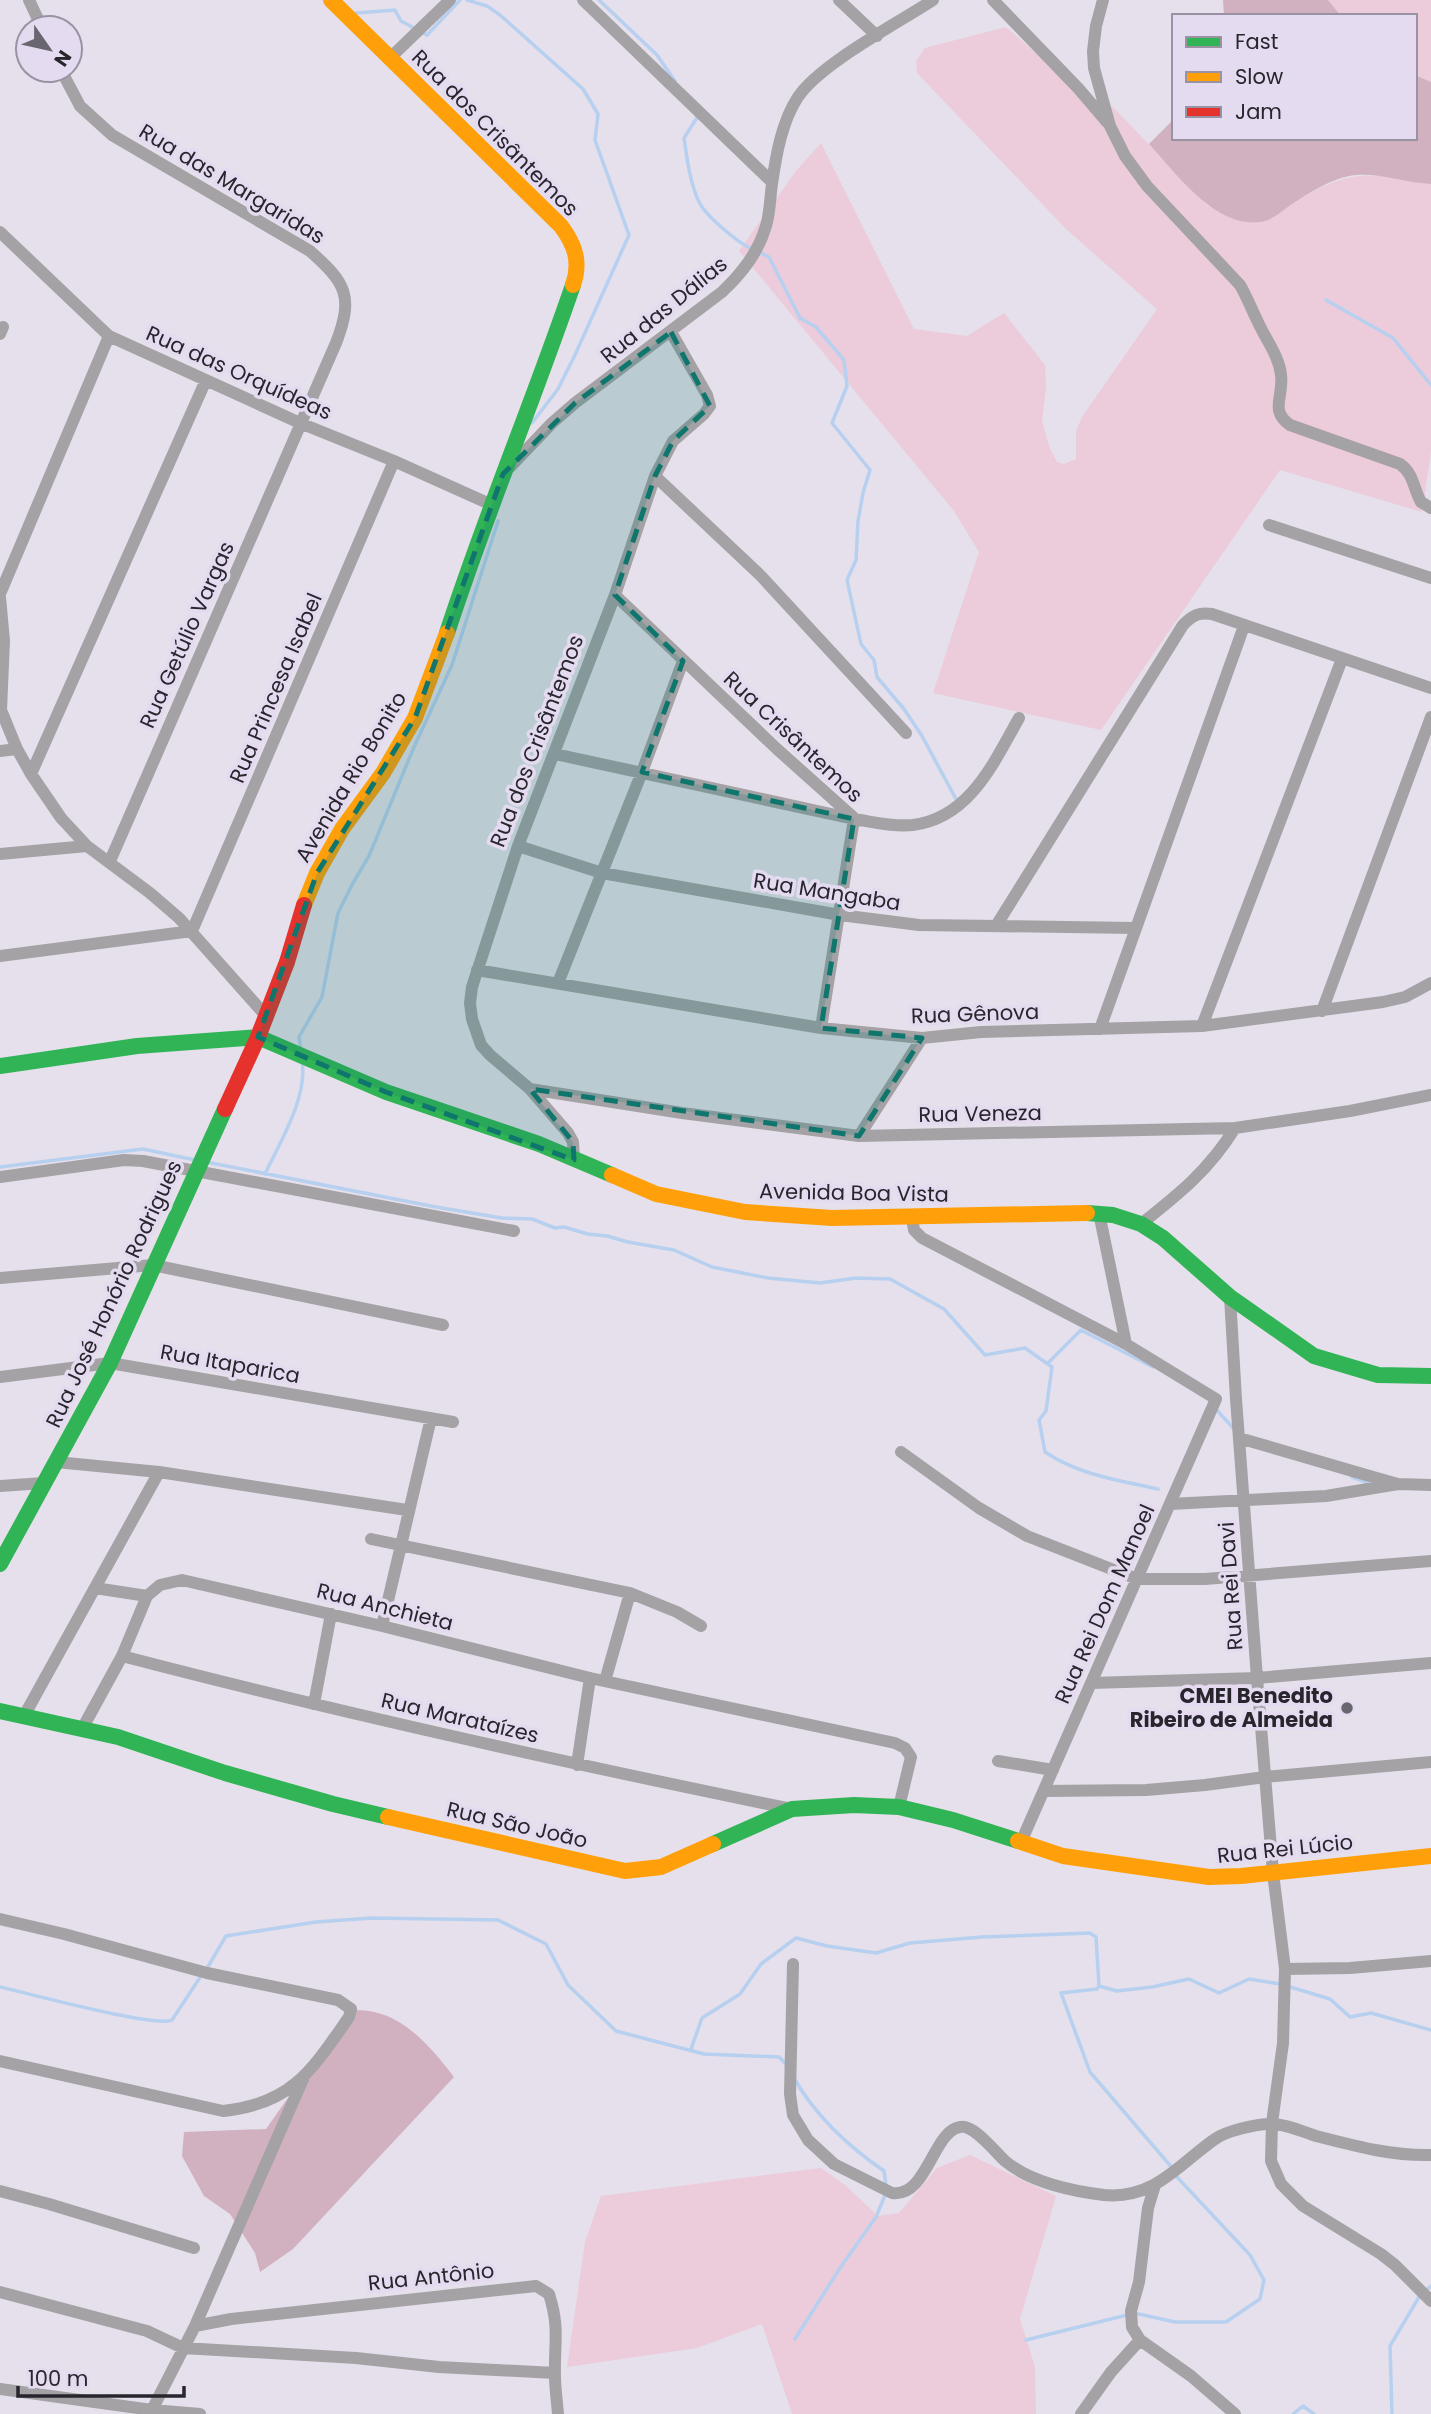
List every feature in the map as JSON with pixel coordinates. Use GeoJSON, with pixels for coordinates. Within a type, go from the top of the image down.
{"type":"FeatureCollection","features":[{"type":"Feature","properties":{"kind":"street","name":"Rua dos Crisântemos"},"geometry":{"type":"LineString","coordinates":[[331,0],[561,226],[575,245],[577,274],[543,374],[493,502]]}},
{"type":"Feature","properties":{"kind":"street"},"geometry":{"type":"LineString","coordinates":[[390,58],[450,0]]}},
{"type":"Feature","properties":{"kind":"street"},"geometry":{"type":"LineString","coordinates":[[583,0],[772,182]]}},
{"type":"Feature","properties":{"kind":"street"},"geometry":{"type":"LineString","coordinates":[[839,0],[877,36]]}},
{"type":"Feature","properties":{"kind":"street","name":"Rua das Dálias"},"geometry":{"type":"LineString","coordinates":[[503,474],[575,403],[671,332],[740,276],[752,258],[767,224],[782,135],[798,97],[822,72],[933,0]]}},
{"type":"Feature","properties":{"kind":"street"},"geometry":{"type":"LineString","coordinates":[[993,0],[1078,88],[1110,126]]}},
{"type":"Feature","properties":{"kind":"street"},"geometry":{"type":"LineString","coordinates":[[1102,0],[1096,26],[1094,60],[1110,126],[1125,156],[1147,186],[1240,285],[1248,298],[1279,366],[1282,387],[1278,410],[1280,418],[1290,425],[1399,464],[1412,476],[1421,502],[1431,508]]}},
{"type":"Feature","properties":{"kind":"street","name":"Rua das Margaridas"},"geometry":{"type":"LineString","coordinates":[[68,84],[80,106],[112,135],[310,251],[340,283],[346,298],[344,322],[300,423]]}},
{"type":"Feature","properties":{"kind":"street","name":"Rua das Orquídeas"},"geometry":{"type":"LineString","coordinates":[[0,232],[109,336],[300,423],[493,502]]}},
{"type":"Feature","properties":{"kind":"street","name":"Rua dos Crisântemos"},"geometry":{"type":"LineString","coordinates":[[574,1160],[573,1142],[530,1088],[490,1055],[476,1033],[470,1003],[477,970],[519,846],[615,595],[655,476],[673,441],[710,406],[707,395],[671,332]]}},
{"type":"Feature","properties":{"kind":"street"},"geometry":{"type":"LineString","coordinates":[[109,336],[0,595],[5,641],[0,710],[31,774],[61,818],[87,846],[150,893],[192,931],[267,1017]]}},
{"type":"Feature","properties":{"kind":"street"},"geometry":{"type":"LineString","coordinates":[[31,774],[206,380]]}},
{"type":"Feature","properties":{"kind":"street","name":"Rua Getúlio Vargas"},"geometry":{"type":"LineString","coordinates":[[110,861],[300,423]]}},
{"type":"Feature","properties":{"kind":"street","name":"Rua Princesa Isabel"},"geometry":{"type":"LineString","coordinates":[[192,931],[394,461]]}},
{"type":"Feature","properties":{"kind":"street"},"geometry":{"type":"LineString","coordinates":[[655,476],[761,576],[906,733]]}},
{"type":"Feature","properties":{"kind":"street","name":"Avenida Rio Bonito"},"geometry":{"type":"LineString","coordinates":[[258,1037],[317,873],[342,829],[383,773],[415,718],[493,502]]}},
{"type":"Feature","properties":{"kind":"street"},"geometry":{"type":"LineString","coordinates":[[1269,525],[1431,578]]}},
{"type":"Feature","properties":{"kind":"street","name":"Rua Crisântemos"},"geometry":{"type":"LineString","coordinates":[[615,595],[854,819],[821,1028]]}},
{"type":"Feature","properties":{"kind":"street"},"geometry":{"type":"LineString","coordinates":[[996,926],[1183,625],[1192,616],[1201,612],[1212,614],[1431,688]]}},
{"type":"Feature","properties":{"kind":"street"},"geometry":{"type":"LineString","coordinates":[[1100,1028],[1244,626]]}},
{"type":"Feature","properties":{"kind":"street"},"geometry":{"type":"LineString","coordinates":[[1202,1027],[1342,659]]}},
{"type":"Feature","properties":{"kind":"street"},"geometry":{"type":"LineString","coordinates":[[558,983],[683,661]]}},
{"type":"Feature","properties":{"kind":"street"},"geometry":{"type":"LineString","coordinates":[[1322,1011],[1431,717]]}},
{"type":"Feature","properties":{"kind":"street"},"geometry":{"type":"LineString","coordinates":[[555,754],[854,819],[912,825],[928,822],[959,806],[985,776],[1019,718]]}},
{"type":"Feature","properties":{"kind":"street"},"geometry":{"type":"LineString","coordinates":[[0,751],[17,749]]}},
{"type":"Feature","properties":{"kind":"street"},"geometry":{"type":"LineString","coordinates":[[0,854],[87,846]]}},
{"type":"Feature","properties":{"kind":"street","name":"Rua Mangaba"},"geometry":{"type":"LineString","coordinates":[[519,846],[602,873],[840,915],[919,925],[1135,928]]}},
{"type":"Feature","properties":{"kind":"street"},"geometry":{"type":"LineString","coordinates":[[0,956],[192,931]]}},
{"type":"Feature","properties":{"kind":"street","name":"Rua Gênova"},"geometry":{"type":"LineString","coordinates":[[477,970],[821,1028],[922,1038],[981,1032],[1202,1027],[1405,997],[1431,983]]}},
{"type":"Feature","properties":{"kind":"street"},"geometry":{"type":"LineString","coordinates":[[0,1066],[137,1046],[258,1037]]}},
{"type":"Feature","properties":{"kind":"street","name":"Avenida Boa Vista"},"geometry":{"type":"LineString","coordinates":[[258,1037],[386,1092],[539,1144],[656,1194],[707,1206],[745,1212],[832,1218],[1099,1213],[1140,1224],[1163,1238],[1230,1297],[1314,1356],[1378,1375],[1431,1376]]}},
{"type":"Feature","properties":{"kind":"street","name":"Rua José Honório Rodrigues"},"geometry":{"type":"LineString","coordinates":[[0,1564],[110,1363],[258,1037]]}},
{"type":"Feature","properties":{"kind":"street"},"geometry":{"type":"LineString","coordinates":[[859,1136],[922,1038]]}},
{"type":"Feature","properties":{"kind":"street","name":"Rua Veneza"},"geometry":{"type":"LineString","coordinates":[[530,1088],[682,1113],[859,1136],[1235,1128],[1350,1111],[1431,1095]]}},
{"type":"Feature","properties":{"kind":"street"},"geometry":{"type":"LineString","coordinates":[[1140,1224],[1200,1175],[1218,1155],[1235,1128]]}},
{"type":"Feature","properties":{"kind":"street"},"geometry":{"type":"LineString","coordinates":[[0,1177],[124,1160],[514,1231]]}},
{"type":"Feature","properties":{"kind":"street"},"geometry":{"type":"LineString","coordinates":[[1099,1213],[1126,1344]]}},
{"type":"Feature","properties":{"kind":"street"},"geometry":{"type":"LineString","coordinates":[[912,1218],[914,1230],[922,1238],[1126,1344],[1216,1399],[1236,1399]]}},
{"type":"Feature","properties":{"kind":"street"},"geometry":{"type":"LineString","coordinates":[[0,1278],[153,1265],[443,1325]]}},
{"type":"Feature","properties":{"kind":"street","name":"Rua Rei Davi"},"geometry":{"type":"LineString","coordinates":[[1230,1297],[1256,1678],[1273,1872],[1285,1969],[1283,2043],[1272,2123],[1271,2161],[1281,2184],[1303,2206],[1381,2253],[1431,2301]]}},
{"type":"Feature","properties":{"kind":"street","name":"Rua Itaparica"},"geometry":{"type":"LineString","coordinates":[[0,1377],[110,1363],[453,1422]]}},
{"type":"Feature","properties":{"kind":"street","name":"Rua Rei Dom Manoel"},"geometry":{"type":"LineString","coordinates":[[1021,1842],[1216,1399]]}},
{"type":"Feature","properties":{"kind":"street"},"geometry":{"type":"LineString","coordinates":[[382,1626],[430,1418]]}},
{"type":"Feature","properties":{"kind":"street"},"geometry":{"type":"LineString","coordinates":[[1239,1438],[1398,1484]]}},
{"type":"Feature","properties":{"kind":"street"},"geometry":{"type":"LineString","coordinates":[[901,1452],[979,1508],[1018,1530],[1062,1551],[1137,1579],[1205,1579],[1431,1561]]}},
{"type":"Feature","properties":{"kind":"street"},"geometry":{"type":"LineString","coordinates":[[56,1462],[159,1472],[407,1510]]}},
{"type":"Feature","properties":{"kind":"street"},"geometry":{"type":"LineString","coordinates":[[24,1716],[159,1472]]}},
{"type":"Feature","properties":{"kind":"street"},"geometry":{"type":"LineString","coordinates":[[0,1486],[44,1483]]}},
{"type":"Feature","properties":{"kind":"street"},"geometry":{"type":"LineString","coordinates":[[1170,1504],[1326,1496],[1398,1484],[1431,1485]]}},
{"type":"Feature","properties":{"kind":"street"},"geometry":{"type":"LineString","coordinates":[[371,1539],[631,1592],[677,1612],[701,1626]]}},
{"type":"Feature","properties":{"kind":"street","name":"Rua Anchieta"},"geometry":{"type":"LineString","coordinates":[[147,1596],[160,1585],[182,1580],[590,1678],[900,1745],[911,1757],[899,1807]]}},
{"type":"Feature","properties":{"kind":"street"},"geometry":{"type":"LineString","coordinates":[[82,1729],[122,1656],[147,1596],[95,1588]]}},
{"type":"Feature","properties":{"kind":"street"},"geometry":{"type":"LineString","coordinates":[[606,1681],[631,1592]]}},
{"type":"Feature","properties":{"kind":"street"},"geometry":{"type":"LineString","coordinates":[[314,1704],[331,1614]]}},
{"type":"Feature","properties":{"kind":"street","name":"Rua Marataízes"},"geometry":{"type":"LineString","coordinates":[[122,1656],[577,1765],[792,1809]]}},
{"type":"Feature","properties":{"kind":"street"},"geometry":{"type":"LineString","coordinates":[[1091,1683],[1256,1678],[1431,1663]]}},
{"type":"Feature","properties":{"kind":"street"},"geometry":{"type":"LineString","coordinates":[[577,1765],[590,1678]]}},
{"type":"Feature","properties":{"kind":"street","name":"Rua São João"},"geometry":{"type":"LineString","coordinates":[[0,1711],[118,1737],[225,1773],[333,1804],[625,1871],[661,1867],[792,1809],[854,1805],[899,1807],[953,1820],[1021,1842]]}},
{"type":"Feature","properties":{"kind":"street"},"geometry":{"type":"LineString","coordinates":[[998,1761],[1053,1770]]}},
{"type":"Feature","properties":{"kind":"street"},"geometry":{"type":"LineString","coordinates":[[1044,1791],[1146,1790],[1431,1762]]}},
{"type":"Feature","properties":{"kind":"street","name":"Rua Rei Lúcio"},"geometry":{"type":"LineString","coordinates":[[1021,1842],[1063,1856],[1209,1877],[1431,1856]]}},
{"type":"Feature","properties":{"kind":"street"},"geometry":{"type":"LineString","coordinates":[[0,1919],[207,1973],[338,2000],[351,2009],[349,2017],[305,2076],[286,2091],[255,2106],[223,2110],[0,2062]]}},
{"type":"Feature","properties":{"kind":"street"},"geometry":{"type":"LineString","coordinates":[[1285,1969],[1350,1968],[1431,1961]]}},
{"type":"Feature","properties":{"kind":"street"},"geometry":{"type":"LineString","coordinates":[[793,1964],[790,2094],[793,2115],[808,2140],[820,2153],[845,2171],[892,2193],[906,2192],[912,2188],[949,2134],[955,2128],[964,2127],[974,2131],[1006,2162],[1031,2177],[1088,2193],[1110,2195],[1155,2185],[1177,2171],[1215,2139],[1231,2132],[1272,2123],[1377,2151],[1431,2155]]}},
{"type":"Feature","properties":{"kind":"street"},"geometry":{"type":"LineString","coordinates":[[157,2411],[305,2076]]}},
{"type":"Feature","properties":{"kind":"street"},"geometry":{"type":"LineString","coordinates":[[1155,2185],[1148,2208],[1139,2282],[1131,2311],[1132,2327],[1140,2340],[1191,2376],[1235,2414]]}},
{"type":"Feature","properties":{"kind":"street"},"geometry":{"type":"LineString","coordinates":[[0,2191],[194,2248]]}},
{"type":"Feature","properties":{"kind":"street","name":"Rua Antônio"},"geometry":{"type":"LineString","coordinates":[[195,2326],[230,2319],[536,2286],[549,2294],[557,2327],[555,2373],[558,2414]]}},
{"type":"Feature","properties":{"kind":"street"},"geometry":{"type":"LineString","coordinates":[[0,2292],[147,2331],[183,2348],[356,2358],[528,2374],[555,2373]]}},
{"type":"Feature","properties":{"kind":"street"},"geometry":{"type":"LineString","coordinates":[[1080,2414],[1111,2372],[1140,2340]]}},
{"type":"Feature","properties":{"kind":"street"},"geometry":{"type":"LineString","coordinates":[[0,2389],[157,2411],[200,2414]]}},
{"type":"Feature","properties":{"kind":"highlighted area"},"geometry":{"type":"Polygon","coordinates":[[[671,332],[710,406],[673,441],[655,476],[615,595],[683,661],[642,772],[854,819],[821,1028],[922,1038],[859,1136],[530,1089],[573,1142],[574,1160],[386,1092],[258,1037],[317,873],[415,718],[503,474],[575,403],[671,332]]]}},
{"type":"Feature","properties":{"kind":"shaded area"},"geometry":{"type":"Polygon","coordinates":[[[1223,0],[1328,0],[1339,14],[1224,14],[1223,0]]]}},
{"type":"Feature","properties":{"kind":"shaded area"},"geometry":{"type":"Polygon","coordinates":[[[1328,0],[1431,0],[1431,82],[1417,76],[1417,14],[1339,14],[1328,0]]]}},
{"type":"Feature","properties":{"kind":"shaded area"},"geometry":{"type":"Polygon","coordinates":[[[1006,27],[1104,113],[1112,106],[1208,206],[1275,216],[1312,192],[1351,177],[1381,176],[1431,184],[1431,452],[1422,512],[1280,470],[1101,730],[933,693],[979,552],[954,511],[739,251],[796,171],[821,143],[914,329],[967,336],[1004,313],[1045,365],[1046,388],[1042,421],[1050,449],[1057,462],[1064,464],[1076,459],[1076,431],[1082,417],[1157,309],[1067,230],[917,73],[916,61],[925,48],[1006,27]]]}},
{"type":"Feature","properties":{"kind":"shaded area"},"geometry":{"type":"Polygon","coordinates":[[[1417,76],[1431,82],[1431,184],[1375,175],[1347,176],[1320,187],[1275,216],[1260,222],[1243,222],[1212,208],[1184,183],[1149,144],[1172,121],[1172,140],[1417,140],[1417,76]]]}},
{"type":"Feature","properties":{"kind":"shaded area"},"geometry":{"type":"Polygon","coordinates":[[[347,2010],[374,2012],[398,2021],[429,2047],[454,2077],[293,2249],[260,2272],[255,2253],[230,2214],[204,2196],[182,2156],[184,2132],[266,2129],[330,2048],[347,2010]]]}},
{"type":"Feature","properties":{"kind":"shaded area"},"geometry":{"type":"Polygon","coordinates":[[[970,2155],[1056,2196],[1020,2319],[1035,2367],[1036,2414],[792,2414],[762,2324],[697,2348],[567,2367],[585,2242],[601,2196],[821,2168],[845,2185],[878,2216],[899,2213],[937,2168],[970,2155]]]}},
{"type":"Feature","properties":{"kind":"waterway"},"geometry":{"type":"LineString","coordinates":[[356,13],[395,10],[401,21],[427,35],[460,0]]}},
{"type":"Feature","properties":{"kind":"waterway"},"geometry":{"type":"LineString","coordinates":[[467,0],[487,6],[500,15],[583,89],[598,114],[595,140],[629,235],[558,389],[532,423]]}},
{"type":"Feature","properties":{"kind":"waterway"},"geometry":{"type":"LineString","coordinates":[[599,0],[657,55],[675,81]]}},
{"type":"Feature","properties":{"kind":"waterway"},"geometry":{"type":"LineString","coordinates":[[698,116],[684,138],[696,195],[715,221],[752,249]]}},
{"type":"Feature","properties":{"kind":"waterway"},"geometry":{"type":"LineString","coordinates":[[759,252],[769,257],[800,318],[816,327],[844,360],[847,386],[832,423],[870,470],[858,521],[856,560],[847,580],[861,644],[874,660],[877,677],[922,736],[956,799]]}},
{"type":"Feature","properties":{"kind":"waterway"},"geometry":{"type":"LineString","coordinates":[[1326,300],[1393,338],[1431,385]]}},
{"type":"Feature","properties":{"kind":"waterway"},"geometry":{"type":"LineString","coordinates":[[301,1050],[299,1037],[322,997],[338,913],[369,856],[414,747],[452,665],[498,521]]}},
{"type":"Feature","properties":{"kind":"waterway"},"geometry":{"type":"LineString","coordinates":[[265,1174],[297,1104],[303,1075],[302,1061]]}},
{"type":"Feature","properties":{"kind":"waterway"},"geometry":{"type":"LineString","coordinates":[[0,1167],[143,1149],[195,1160]]}},
{"type":"Feature","properties":{"kind":"waterway"},"geometry":{"type":"LineString","coordinates":[[206,1162],[436,1207],[502,1218],[532,1219],[555,1228],[564,1227],[674,1250],[712,1267],[768,1278],[820,1283],[856,1278],[890,1279],[944,1309],[985,1355],[1025,1348],[1052,1367],[1046,1411],[1039,1420],[1045,1452],[1085,1471],[1158,1489]]}},
{"type":"Feature","properties":{"kind":"waterway"},"geometry":{"type":"LineString","coordinates":[[1048,1363],[1081,1330],[1153,1367]]}},
{"type":"Feature","properties":{"kind":"waterway"},"geometry":{"type":"LineString","coordinates":[[1214,1407],[1235,1430]]}},
{"type":"Feature","properties":{"kind":"waterway"},"geometry":{"type":"LineString","coordinates":[[1352,1477],[1371,1484]]}},
{"type":"Feature","properties":{"kind":"waterway"},"geometry":{"type":"LineString","coordinates":[[206,1970],[226,1936],[316,1922],[372,1918],[498,1920],[546,1944],[568,1985],[616,2031],[704,2054],[779,2057],[786,2064]]}},
{"type":"Feature","properties":{"kind":"waterway"},"geometry":{"type":"LineString","coordinates":[[691,2049],[702,2018],[740,1994],[761,1964],[796,1938],[827,1946],[876,1953],[910,1943],[1090,1933],[1096,1937],[1099,1986]]}},
{"type":"Feature","properties":{"kind":"waterway"},"geometry":{"type":"LineString","coordinates":[[0,1987],[117,2015],[161,2021],[172,2020],[201,1976]]}},
{"type":"Feature","properties":{"kind":"waterway"},"geometry":{"type":"LineString","coordinates":[[1134,2313],[1175,2322],[1226,2322],[1260,2299],[1264,2280],[1250,2255],[1177,2177],[1174,2170],[1090,2072],[1061,1993],[1097,1989],[1099,1986],[1117,1991],[1189,1979],[1219,1993],[1249,1979],[1280,1984]]}},
{"type":"Feature","properties":{"kind":"waterway"},"geometry":{"type":"LineString","coordinates":[[1287,1986],[1330,1999],[1350,2017],[1371,2013],[1431,2030]]}},
{"type":"Feature","properties":{"kind":"waterway"},"geometry":{"type":"LineString","coordinates":[[795,2080],[813,2106],[835,2130],[858,2152],[884,2171],[886,2185]]}},
{"type":"Feature","properties":{"kind":"waterway"},"geometry":{"type":"LineString","coordinates":[[795,2339],[876,2217],[886,2193]]}},
{"type":"Feature","properties":{"kind":"waterway"},"geometry":{"type":"LineString","coordinates":[[1392,2414],[1390,2346],[1419,2297],[1431,2286]]}},
{"type":"Feature","properties":{"kind":"waterway"},"geometry":{"type":"LineString","coordinates":[[1026,2340],[1127,2315]]}},
{"type":"Feature","properties":{"kind":"waterway"},"geometry":{"type":"LineString","coordinates":[[1293,2414],[1303,2406],[1314,2414]]}},
{"type":"Feature","properties":{"kind":"traffic: fast"},"geometry":{"type":"LineString","coordinates":[[447,633],[573,285]]}},
{"type":"Feature","properties":{"kind":"traffic: fast"},"geometry":{"type":"LineString","coordinates":[[0,1066],[137,1046],[258,1037],[386,1092],[539,1144],[612,1175]]}},
{"type":"Feature","properties":{"kind":"traffic: fast"},"geometry":{"type":"LineString","coordinates":[[0,1564],[110,1363],[225,1109]]}},
{"type":"Feature","properties":{"kind":"traffic: fast"},"geometry":{"type":"LineString","coordinates":[[1087,1213],[1113,1215],[1141,1224],[1163,1238],[1230,1297],[1314,1356],[1378,1375],[1431,1376]]}},
{"type":"Feature","properties":{"kind":"traffic: fast"},"geometry":{"type":"LineString","coordinates":[[0,1711],[118,1737],[225,1773],[388,1817]]}},
{"type":"Feature","properties":{"kind":"traffic: fast"},"geometry":{"type":"LineString","coordinates":[[713,1844],[792,1809],[854,1805],[899,1807],[953,1820],[1018,1841]]}},
{"type":"Feature","properties":{"kind":"traffic: slow"},"geometry":{"type":"LineString","coordinates":[[331,0],[561,226],[575,254],[573,285]]}},
{"type":"Feature","properties":{"kind":"traffic: slow"},"geometry":{"type":"LineString","coordinates":[[304,905],[317,873],[342,829],[383,773],[415,718],[447,633]]}},
{"type":"Feature","properties":{"kind":"traffic: slow"},"geometry":{"type":"LineString","coordinates":[[612,1175],[656,1194],[745,1212],[832,1218],[1087,1213]]}},
{"type":"Feature","properties":{"kind":"traffic: slow"},"geometry":{"type":"LineString","coordinates":[[388,1817],[625,1871],[661,1867],[713,1844]]}},
{"type":"Feature","properties":{"kind":"traffic: slow"},"geometry":{"type":"LineString","coordinates":[[1018,1841],[1063,1856],[1209,1877],[1431,1856]]}},
{"type":"Feature","properties":{"kind":"traffic: jam"},"geometry":{"type":"LineString","coordinates":[[225,1109],[258,1037],[287,962],[304,905]]}},
{"type":"Feature","properties":{"kind":"place","name":"CMEI Benedito Ribeiro de Almeida"},"geometry":{"type":"Point","coordinates":[1347,1708]}}]}
